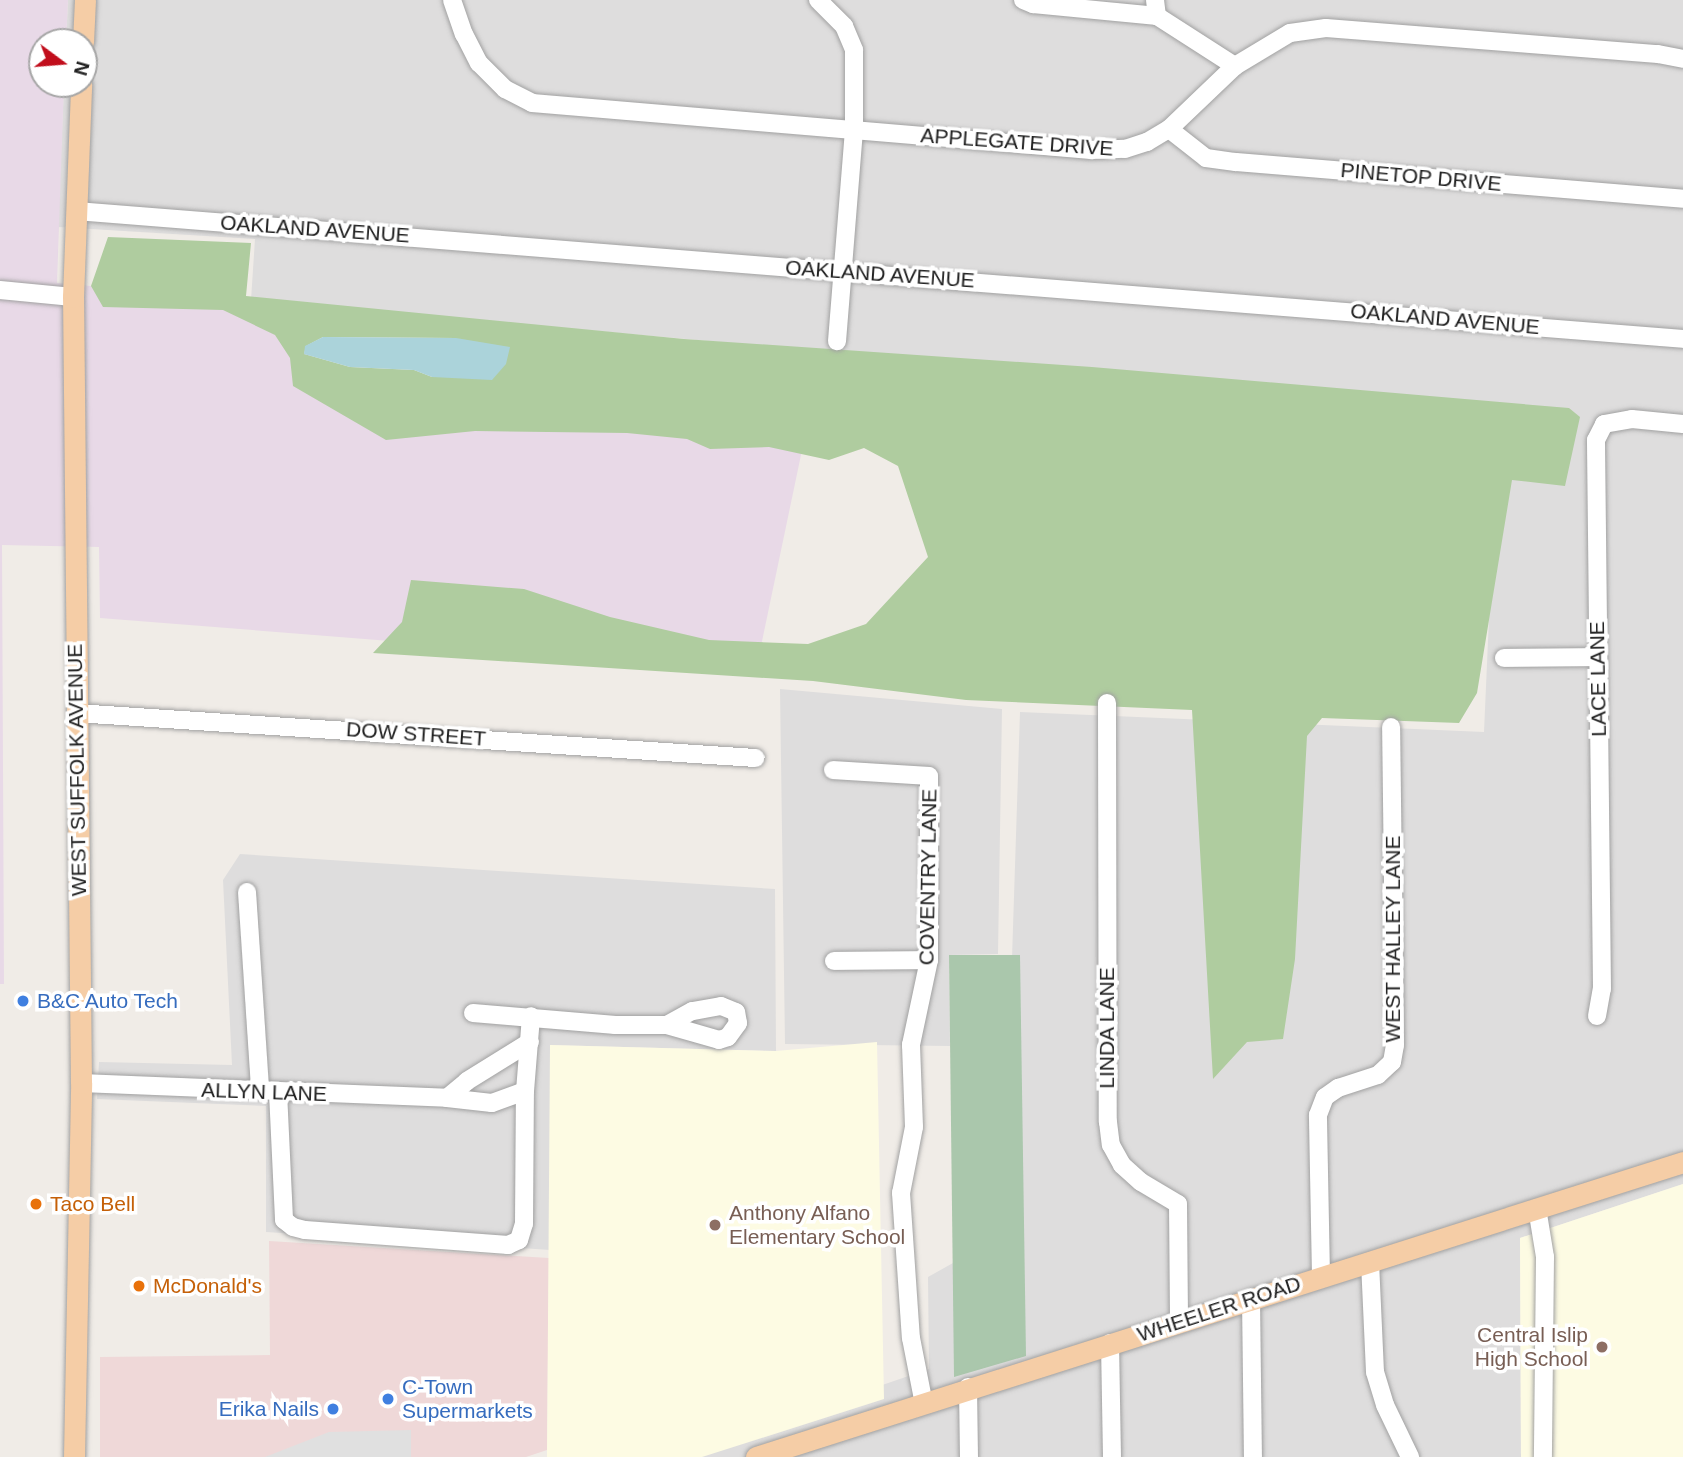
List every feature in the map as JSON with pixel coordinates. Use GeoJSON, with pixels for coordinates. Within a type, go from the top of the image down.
{"type":"FeatureCollection","features":[{"type":"Feature","properties":{"kind":"main road"},"geometry":{"type":"LineString","coordinates":[[84,28],[85,0]]}},
{"type":"Feature","properties":{"kind":"main road","name":"WEST SUFFOLK AVENUE"},"geometry":{"type":"LineString","coordinates":[[74,1457],[81,1083],[73,297],[80,98]]}},
{"type":"Feature","properties":{"kind":"main road","name":"WHEELER ROAD"},"geometry":{"type":"LineString","coordinates":[[757,1457],[925,1404],[968,1387],[1683,1162]]}},
{"type":"Feature","properties":{"kind":"street","name":"APPLEGATE DRIVE"},"geometry":{"type":"LineString","coordinates":[[452,0],[464,34],[480,63],[505,89],[532,103],[1102,150],[1136,146],[1169,130],[1235,66],[1290,33],[1326,28],[1658,54],[1683,59]]}},
{"type":"Feature","properties":{"kind":"street"},"geometry":{"type":"LineString","coordinates":[[818,0],[845,26],[855,50],[854,130],[837,341]]}},
{"type":"Feature","properties":{"kind":"street"},"geometry":{"type":"LineString","coordinates":[[1023,0],[1033,4],[1156,8],[1235,66]]}},
{"type":"Feature","properties":{"kind":"street","name":"PINETOP DRIVE"},"geometry":{"type":"LineString","coordinates":[[1169,130],[1206,158],[1683,199]]}},
{"type":"Feature","properties":{"kind":"street","name":"OAKLAND AVENUE"},"geometry":{"type":"LineString","coordinates":[[76,211],[1683,339]]}},
{"type":"Feature","properties":{"kind":"street"},"geometry":{"type":"LineString","coordinates":[[0,290],[73,297]]}},
{"type":"Feature","properties":{"kind":"street","name":"LACE LANE"},"geometry":{"type":"LineString","coordinates":[[1597,1016],[1602,962],[1596,440],[1604,424],[1632,419],[1683,424]]}},
{"type":"Feature","properties":{"kind":"street"},"geometry":{"type":"LineString","coordinates":[[1504,658],[1597,657]]}},
{"type":"Feature","properties":{"kind":"street","name":"LINDA LANE"},"geometry":{"type":"LineString","coordinates":[[1107,703],[1108,1122],[1111,1145],[1122,1165],[1141,1182],[1178,1204],[1179,1321]]}},
{"type":"Feature","properties":{"kind":"street","name":"DOW STREET"},"geometry":{"type":"LineString","coordinates":[[76,713],[756,758]]}},
{"type":"Feature","properties":{"kind":"street","name":"WEST HALLEY LANE"},"geometry":{"type":"LineString","coordinates":[[1321,1276],[1318,1115],[1325,1097],[1338,1088],[1378,1075],[1392,1062],[1395,1045],[1391,727]]}},
{"type":"Feature","properties":{"kind":"street","name":"COVENTRY LANE"},"geometry":{"type":"LineString","coordinates":[[832,770],[929,776],[929,960],[911,1045],[914,1127],[901,1193],[910,1325],[925,1404]]}},
{"type":"Feature","properties":{"kind":"street"},"geometry":{"type":"LineString","coordinates":[[247,892],[260,1090]]}},
{"type":"Feature","properties":{"kind":"street"},"geometry":{"type":"LineString","coordinates":[[834,961],[929,960]]}},
{"type":"Feature","properties":{"kind":"street"},"geometry":{"type":"LineString","coordinates":[[473,1013],[615,1025],[667,1025]]}},
{"type":"Feature","properties":{"kind":"street"},"geometry":{"type":"LineString","coordinates":[[278,1092],[284,1220],[293,1227],[508,1245],[519,1240],[524,1224],[525,1091],[531,1016]]}},
{"type":"Feature","properties":{"kind":"street"},"geometry":{"type":"LineString","coordinates":[[447,1098],[467,1081],[530,1042]]}},
{"type":"Feature","properties":{"kind":"street","name":"ALLYN LANE"},"geometry":{"type":"LineString","coordinates":[[81,1083],[447,1098],[492,1103],[525,1091]]}},
{"type":"Feature","properties":{"kind":"street"},"geometry":{"type":"LineString","coordinates":[[1537,1208],[1545,1257],[1544,1457]]}},
{"type":"Feature","properties":{"kind":"street"},"geometry":{"type":"LineString","coordinates":[[1370,1262],[1374,1372],[1385,1405],[1410,1457]]}},
{"type":"Feature","properties":{"kind":"street"},"geometry":{"type":"LineString","coordinates":[[1251,1298],[1254,1457]]}},
{"type":"Feature","properties":{"kind":"street"},"geometry":{"type":"LineString","coordinates":[[1110,1343],[1112,1457]]}},
{"type":"Feature","properties":{"kind":"street"},"geometry":{"type":"LineString","coordinates":[[968,1387],[969,1457]]}},
{"type":"Feature","properties":{"kind":"shaded area"},"geometry":{"type":"Polygon","coordinates":[[[0,0],[68,0],[67,28],[28,28],[28,98],[64,98],[57,283],[314,306],[307,388],[806,431],[756,670],[100,618],[99,547],[2,545],[4,984],[0,984],[0,0]]]}},
{"type":"Feature","properties":{"kind":"shaded area"},"geometry":{"type":"Polygon","coordinates":[[[68,0],[1683,0],[1683,1184],[1520,1238],[1521,1457],[672,1457],[929,1369],[928,1277],[1003,1235],[1020,712],[1484,732],[1498,412],[251,300],[255,239],[58,227],[63,98],[98,98],[98,28],[67,28],[68,0]]]}},
{"type":"Feature","properties":{"kind":"shaded area"},"geometry":{"type":"Polygon","coordinates":[[[780,689],[1002,709],[998,954],[949,955],[950,1046],[785,1044],[780,689]]]}},
{"type":"Feature","properties":{"kind":"shaded area"},"geometry":{"type":"Polygon","coordinates":[[[240,854],[775,889],[776,1051],[550,1045],[551,1250],[266,1232],[266,1106],[97,1099],[99,1062],[232,1065],[223,880],[240,854]]]}},
{"type":"Feature","properties":{"kind":"shaded area","name":"Anthony Alfano Elementary School"},"geometry":{"type":"Polygon","coordinates":[[[877,1042],[884,1399],[702,1457],[547,1457],[550,1045],[776,1051],[877,1042]]]}},
{"type":"Feature","properties":{"kind":"shaded area","name":"Central Islip High School"},"geometry":{"type":"Polygon","coordinates":[[[1683,1184],[1683,1457],[1521,1457],[1520,1238],[1683,1184]]]}},
{"type":"Feature","properties":{"kind":"shaded area"},"geometry":{"type":"Polygon","coordinates":[[[269,1241],[549,1258],[547,1450],[526,1457],[100,1457],[100,1357],[270,1355],[269,1241]]]}},
{"type":"Feature","properties":{"kind":"shaded area"},"geometry":{"type":"Polygon","coordinates":[[[411,1430],[411,1457],[265,1457],[329,1432],[411,1430]]]}},
{"type":"Feature","properties":{"kind":"green space"},"geometry":{"type":"Polygon","coordinates":[[[108,237],[251,243],[246,296],[684,339],[1092,367],[1569,408],[1580,417],[1565,486],[1512,480],[1477,693],[1459,723],[1322,718],[1307,736],[1295,959],[1283,1039],[1247,1042],[1213,1079],[1192,710],[966,700],[813,681],[373,653],[402,622],[411,580],[524,589],[610,617],[709,640],[808,644],[866,624],[928,557],[898,466],[864,448],[829,460],[769,447],[710,449],[687,439],[627,433],[475,431],[386,440],[293,386],[290,358],[275,335],[223,310],[103,307],[91,286],[108,237]],[[323,337],[306,346],[304,354],[350,367],[414,370],[432,377],[456,338],[323,337]]]}},
{"type":"Feature","properties":{"kind":"green space"},"geometry":{"type":"Polygon","coordinates":[[[949,955],[1020,955],[1026,1356],[954,1377],[949,955]]]}},
{"type":"Feature","properties":{"kind":"water"},"geometry":{"type":"Polygon","coordinates":[[[323,337],[456,338],[510,347],[506,364],[492,380],[432,377],[414,370],[350,367],[304,354],[305,346],[323,337]]]}},
{"type":"Feature","properties":{"kind":"place","name":"B&C Auto Tech"},"geometry":{"type":"Point","coordinates":[23,1001]}},
{"type":"Feature","properties":{"kind":"place","name":"Taco Bell"},"geometry":{"type":"Point","coordinates":[36,1204]}},
{"type":"Feature","properties":{"kind":"place","name":"Anthony Alfano Elementary School"},"geometry":{"type":"Point","coordinates":[715,1225]}},
{"type":"Feature","properties":{"kind":"place","name":"McDonald's"},"geometry":{"type":"Point","coordinates":[139,1286]}},
{"type":"Feature","properties":{"kind":"place","name":"Central Islip High School"},"geometry":{"type":"Point","coordinates":[1602,1347]}},
{"type":"Feature","properties":{"kind":"place","name":"C‑Town Supermarkets"},"geometry":{"type":"Point","coordinates":[388,1399]}},
{"type":"Feature","properties":{"kind":"place","name":"Erika Nails"},"geometry":{"type":"Point","coordinates":[333,1409]}}]}
